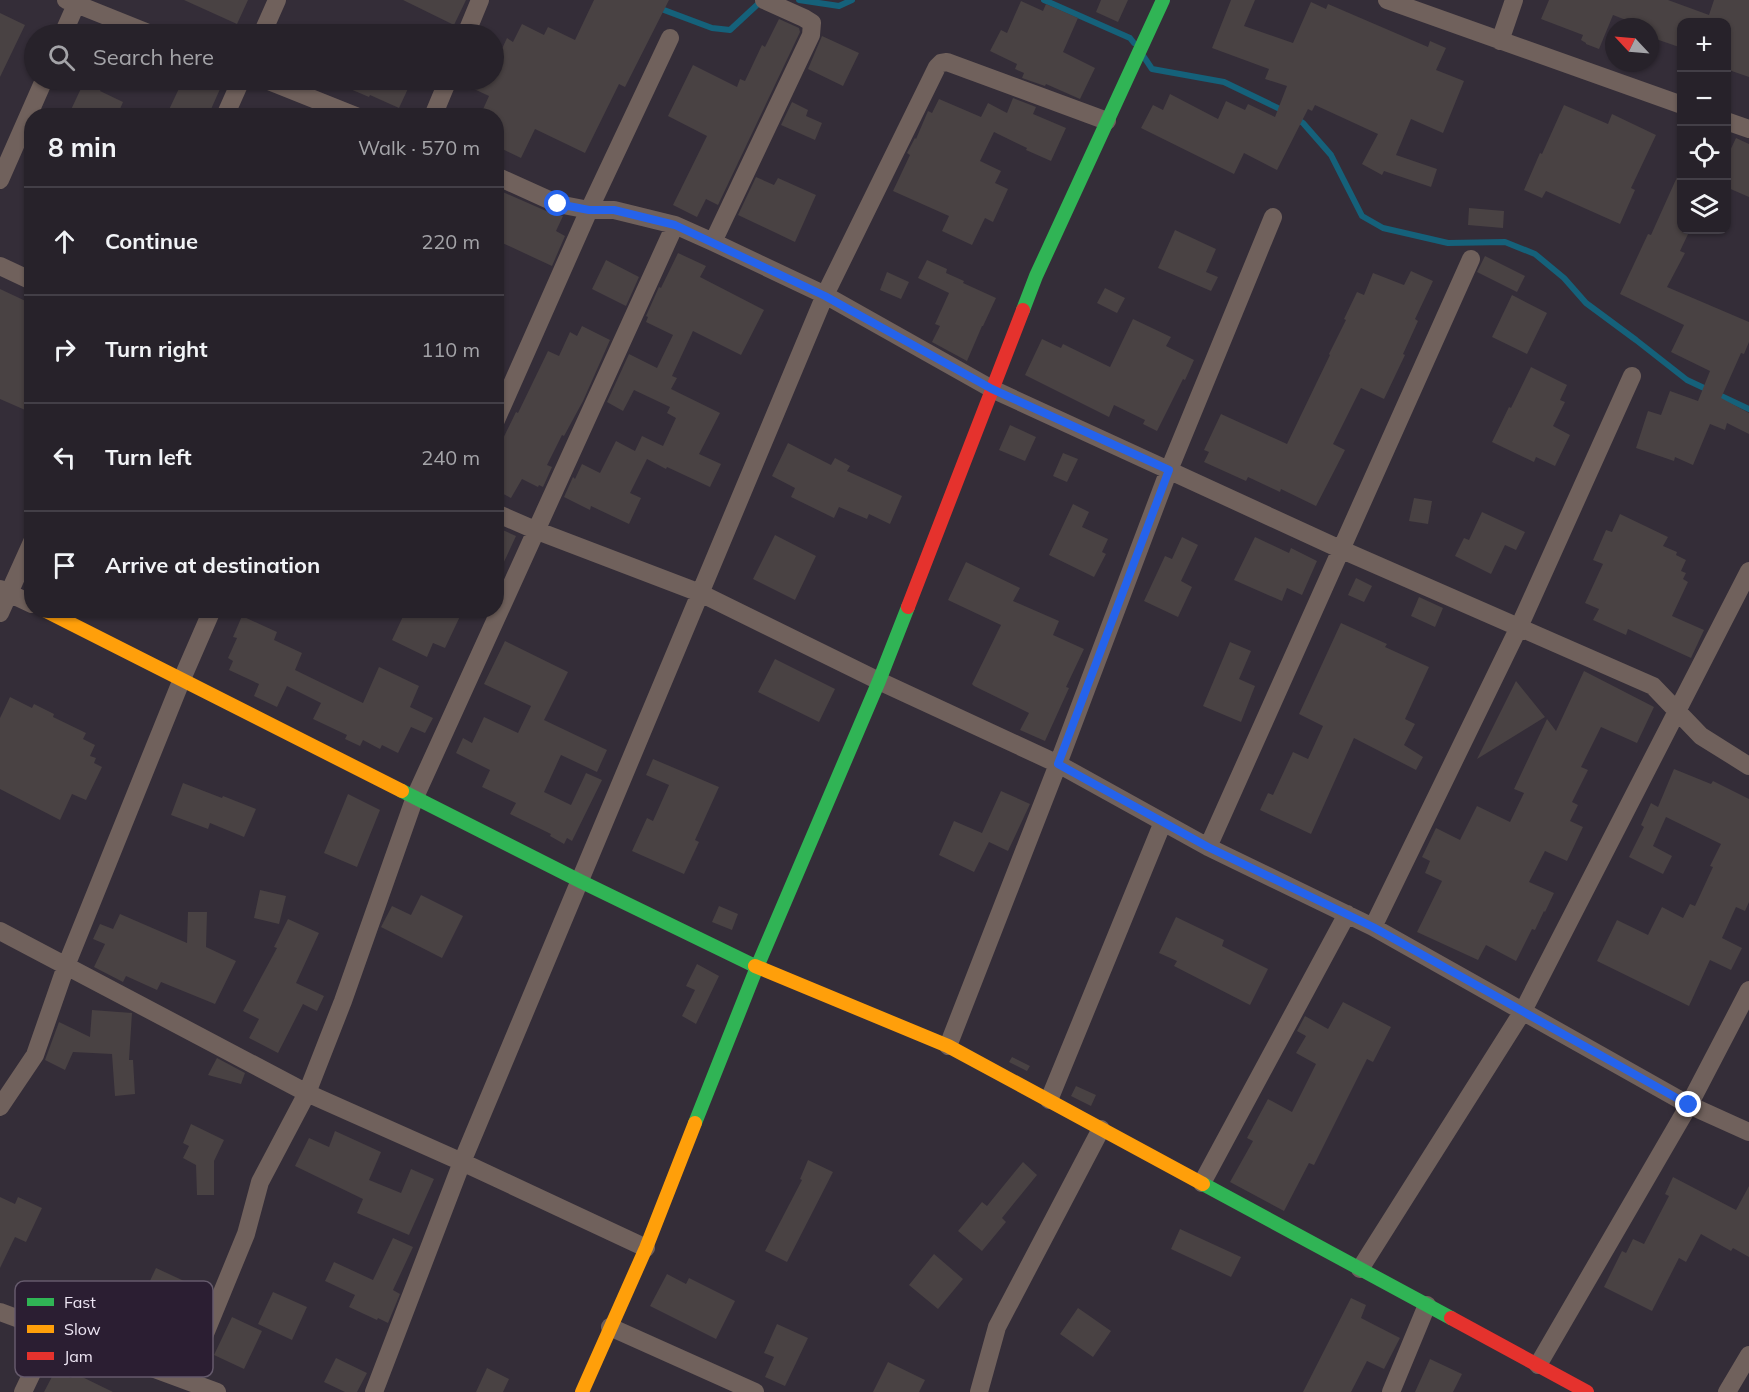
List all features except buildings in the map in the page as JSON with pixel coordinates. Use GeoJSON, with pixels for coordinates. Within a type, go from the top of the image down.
{"type":"FeatureCollection","features":[{"type":"Feature","properties":{"kind":"street"},"geometry":{"type":"LineString","coordinates":[[266,24],[277,0]]}},
{"type":"Feature","properties":{"kind":"street"},"geometry":{"type":"LineString","coordinates":[[470,24],[480,0]]}},
{"type":"Feature","properties":{"kind":"street"},"geometry":{"type":"LineString","coordinates":[[713,242],[813,27],[812,23],[804,18],[764,0]]}},
{"type":"Feature","properties":{"kind":"street"},"geometry":{"type":"LineString","coordinates":[[582,1392],[646,1248],[757,967],[879,681],[1036,276],[1163,0]]}},
{"type":"Feature","properties":{"kind":"street"},"geometry":{"type":"LineString","coordinates":[[1387,0],[1677,103]]}},
{"type":"Feature","properties":{"kind":"street"},"geometry":{"type":"LineString","coordinates":[[1500,42],[1514,0]]}},
{"type":"Feature","properties":{"kind":"street"},"geometry":{"type":"LineString","coordinates":[[66,24],[73,1],[127,24]]}},
{"type":"Feature","properties":{"kind":"street"},"geometry":{"type":"LineString","coordinates":[[504,402],[589,210],[670,38]]}},
{"type":"Feature","properties":{"kind":"street"},"geometry":{"type":"LineString","coordinates":[[374,1392],[462,1162],[825,296],[937,67],[947,62],[1107,121]]}},
{"type":"Feature","properties":{"kind":"street"},"geometry":{"type":"LineString","coordinates":[[32,108],[40,90]]}},
{"type":"Feature","properties":{"kind":"street"},"geometry":{"type":"LineString","coordinates":[[229,108],[237,90]]}},
{"type":"Feature","properties":{"kind":"street"},"geometry":{"type":"LineString","coordinates":[[291,90],[336,108]]}},
{"type":"Feature","properties":{"kind":"street"},"geometry":{"type":"LineString","coordinates":[[436,108],[444,90]]}},
{"type":"Feature","properties":{"kind":"street"},"geometry":{"type":"LineString","coordinates":[[1731,123],[1749,129]]}},
{"type":"Feature","properties":{"kind":"street"},"geometry":{"type":"LineString","coordinates":[[0,180],[24,125]]}},
{"type":"Feature","properties":{"kind":"street"},"geometry":{"type":"LineString","coordinates":[[504,180],[558,204],[589,210],[614,210],[675,225],[713,242],[825,296],[992,389],[1340,549],[1653,686],[1701,736],[1749,766]]}},
{"type":"Feature","properties":{"kind":"street"},"geometry":{"type":"LineString","coordinates":[[948,1046],[1169,470],[1273,217]]}},
{"type":"Feature","properties":{"kind":"street"},"geometry":{"type":"LineString","coordinates":[[504,599],[675,225]]}},
{"type":"Feature","properties":{"kind":"street"},"geometry":{"type":"LineString","coordinates":[[1208,847],[1471,259]]}},
{"type":"Feature","properties":{"kind":"street"},"geometry":{"type":"LineString","coordinates":[[0,266],[24,277]]}},
{"type":"Feature","properties":{"kind":"street"},"geometry":{"type":"LineString","coordinates":[[1373,927],[1519,627],[1632,376]]}},
{"type":"Feature","properties":{"kind":"street"},"geometry":{"type":"LineString","coordinates":[[504,516],[700,593],[879,681],[1058,764],[1208,847],[1373,927],[1689,1105],[1749,1132]]}},
{"type":"Feature","properties":{"kind":"street"},"geometry":{"type":"LineString","coordinates":[[0,613],[4,591],[24,556]]}},
{"type":"Feature","properties":{"kind":"street"},"geometry":{"type":"LineString","coordinates":[[1360,1269],[1523,1011],[1749,571]]}},
{"type":"Feature","properties":{"kind":"street"},"geometry":{"type":"LineString","coordinates":[[4,591],[24,600]]}},
{"type":"Feature","properties":{"kind":"street"},"geometry":{"type":"LineString","coordinates":[[60,618],[580,881],[757,967],[948,1046],[1587,1392]]}},
{"type":"Feature","properties":{"kind":"street"},"geometry":{"type":"LineString","coordinates":[[0,1107],[35,1055],[66,966],[209,618]]}},
{"type":"Feature","properties":{"kind":"street"},"geometry":{"type":"LineString","coordinates":[[213,1314],[246,1234],[260,1182],[307,1094],[343,1001],[415,797],[495,618]]}},
{"type":"Feature","properties":{"kind":"street"},"geometry":{"type":"LineString","coordinates":[[1049,1100],[1164,822]]}},
{"type":"Feature","properties":{"kind":"street"},"geometry":{"type":"LineString","coordinates":[[1202,1183],[1347,914]]}},
{"type":"Feature","properties":{"kind":"street"},"geometry":{"type":"LineString","coordinates":[[0,931],[307,1094],[462,1162],[646,1248]]}},
{"type":"Feature","properties":{"kind":"street"},"geometry":{"type":"LineString","coordinates":[[1538,1365],[1689,1105],[1749,990]]}},
{"type":"Feature","properties":{"kind":"street"},"geometry":{"type":"LineString","coordinates":[[979,1392],[997,1327],[1101,1129]]}},
{"type":"Feature","properties":{"kind":"street"},"geometry":{"type":"LineString","coordinates":[[1391,1392],[1427,1305]]}},
{"type":"Feature","properties":{"kind":"street"},"geometry":{"type":"LineString","coordinates":[[0,1312],[15,1317]]}},
{"type":"Feature","properties":{"kind":"street"},"geometry":{"type":"LineString","coordinates":[[610,1327],[755,1392]]}},
{"type":"Feature","properties":{"kind":"street"},"geometry":{"type":"LineString","coordinates":[[1727,1392],[1749,1355]]}},
{"type":"Feature","properties":{"kind":"street"},"geometry":{"type":"LineString","coordinates":[[23,1392],[30,1377]]}},
{"type":"Feature","properties":{"kind":"street"},"geometry":{"type":"LineString","coordinates":[[178,1377],[217,1392]]}},
{"type":"Feature","properties":{"kind":"waterway"},"geometry":{"type":"LineString","coordinates":[[799,0],[839,6],[852,0]]}},
{"type":"Feature","properties":{"kind":"waterway"},"geometry":{"type":"LineString","coordinates":[[1044,0],[1130,38],[1134,43]]}},
{"type":"Feature","properties":{"kind":"waterway"},"geometry":{"type":"LineString","coordinates":[[656,7],[712,28],[730,30],[758,4],[764,3]]}},
{"type":"Feature","properties":{"kind":"waterway"},"geometry":{"type":"LineString","coordinates":[[1144,57],[1152,69],[1224,82],[1284,111]]}},
{"type":"Feature","properties":{"kind":"waterway"},"geometry":{"type":"LineString","coordinates":[[1295,118],[1303,123],[1331,155],[1362,216],[1383,228],[1448,243],[1505,242],[1535,254],[1564,278],[1586,303],[1687,380],[1749,409]]}},
{"type":"Feature","properties":{"kind":"traffic: fast"},"geometry":{"type":"LineString","coordinates":[[1023,310],[1036,276],[1163,0]]}},
{"type":"Feature","properties":{"kind":"traffic: fast"},"geometry":{"type":"LineString","coordinates":[[695,1123],[757,967],[879,681],[908,607]]}},
{"type":"Feature","properties":{"kind":"traffic: fast"},"geometry":{"type":"LineString","coordinates":[[402,791],[755,966]]}},
{"type":"Feature","properties":{"kind":"traffic: fast"},"geometry":{"type":"LineString","coordinates":[[1203,1184],[1451,1318]]}},
{"type":"Feature","properties":{"kind":"traffic: slow"},"geometry":{"type":"LineString","coordinates":[[60,618],[402,791]]}},
{"type":"Feature","properties":{"kind":"traffic: slow"},"geometry":{"type":"LineString","coordinates":[[755,966],[948,1046],[1203,1184]]}},
{"type":"Feature","properties":{"kind":"traffic: slow"},"geometry":{"type":"LineString","coordinates":[[582,1392],[646,1248],[695,1123]]}},
{"type":"Feature","properties":{"kind":"traffic: jam"},"geometry":{"type":"LineString","coordinates":[[908,607],[1023,310]]}},
{"type":"Feature","properties":{"kind":"traffic: jam"},"geometry":{"type":"LineString","coordinates":[[1451,1318],[1587,1392]]}},
{"type":"Feature","properties":{"kind":"route"},"geometry":{"type":"LineString","coordinates":[[558,204],[589,210],[614,210],[675,225],[825,296],[992,389],[1169,470],[1058,764],[1208,847],[1373,927],[1689,1105]]}}]}
